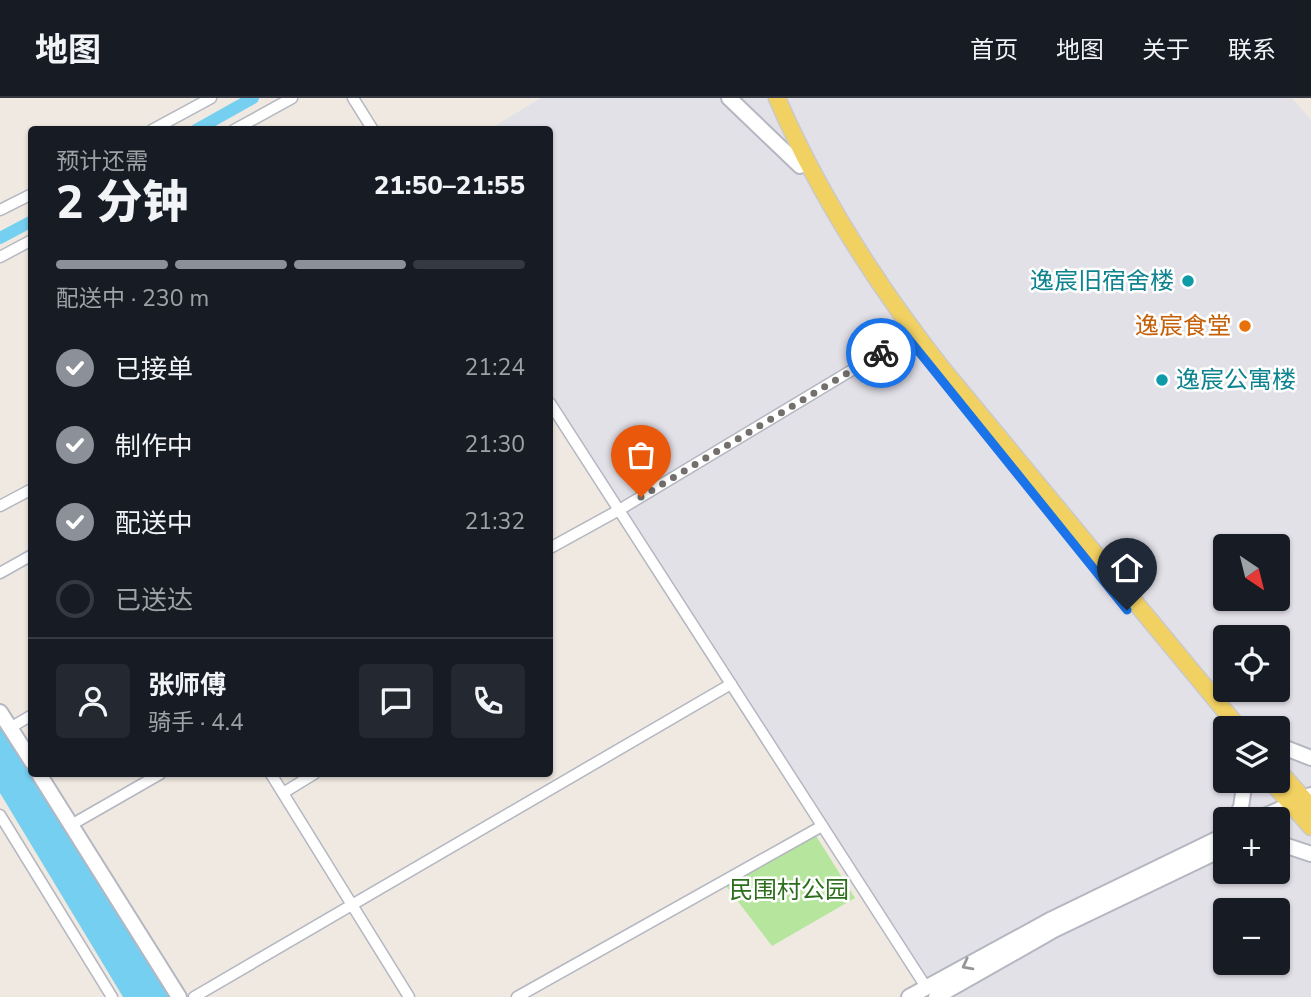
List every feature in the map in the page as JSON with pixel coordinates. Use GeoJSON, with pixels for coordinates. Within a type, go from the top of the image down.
{"type":"FeatureCollection","features":[{"type":"Feature","properties":{"kind":"main road"},"geometry":{"type":"LineString","coordinates":[[729,98],[800,166]]}},
{"type":"Feature","properties":{"kind":"main road"},"geometry":{"type":"LineString","coordinates":[[774,98],[800,166],[831,224],[894,322],[1102,580],[1226,716]]}},
{"type":"Feature","properties":{"kind":"main road"},"geometry":{"type":"LineString","coordinates":[[774,98],[827,200],[901,314],[941,367],[1227,716]]}},
{"type":"Feature","properties":{"kind":"main road"},"geometry":{"type":"LineString","coordinates":[[0,712],[28,756]]}},
{"type":"Feature","properties":{"kind":"main road"},"geometry":{"type":"LineString","coordinates":[[1290,750],[1311,758]]}},
{"type":"Feature","properties":{"kind":"main road"},"geometry":{"type":"LineString","coordinates":[[40,777],[179,997]]}},
{"type":"Feature","properties":{"kind":"main road"},"geometry":{"type":"LineString","coordinates":[[1290,784],[1304,801],[1311,827]]}},
{"type":"Feature","properties":{"kind":"main road"},"geometry":{"type":"LineString","coordinates":[[931,992],[1052,919],[1213,841]]}},
{"type":"Feature","properties":{"kind":"main road"},"geometry":{"type":"LineString","coordinates":[[1290,847],[1311,854]]}},
{"type":"Feature","properties":{"kind":"main road"},"geometry":{"type":"LineString","coordinates":[[909,997],[931,992],[1213,854]]}},
{"type":"Feature","properties":{"kind":"street"},"geometry":{"type":"LineString","coordinates":[[159,126],[211,98]]}},
{"type":"Feature","properties":{"kind":"street"},"geometry":{"type":"LineString","coordinates":[[241,126],[292,98]]}},
{"type":"Feature","properties":{"kind":"street"},"geometry":{"type":"LineString","coordinates":[[353,98],[370,126]]}},
{"type":"Feature","properties":{"kind":"street"},"geometry":{"type":"LineString","coordinates":[[0,210],[28,196]]}},
{"type":"Feature","properties":{"kind":"street"},"geometry":{"type":"LineString","coordinates":[[0,257],[28,242]]}},
{"type":"Feature","properties":{"kind":"street"},"geometry":{"type":"LineString","coordinates":[[553,546],[619,510],[907,337]]}},
{"type":"Feature","properties":{"kind":"street"},"geometry":{"type":"LineString","coordinates":[[553,408],[931,992]]}},
{"type":"Feature","properties":{"kind":"street"},"geometry":{"type":"LineString","coordinates":[[0,506],[28,491]]}},
{"type":"Feature","properties":{"kind":"street"},"geometry":{"type":"LineString","coordinates":[[0,573],[28,557]]}},
{"type":"Feature","properties":{"kind":"street"},"geometry":{"type":"LineString","coordinates":[[194,997],[731,684]]}},
{"type":"Feature","properties":{"kind":"street"},"geometry":{"type":"LineString","coordinates":[[10,728],[28,717]]}},
{"type":"Feature","properties":{"kind":"street"},"geometry":{"type":"LineString","coordinates":[[71,825],[155,777]]}},
{"type":"Feature","properties":{"kind":"street"},"geometry":{"type":"LineString","coordinates":[[273,777],[408,997]]}},
{"type":"Feature","properties":{"kind":"street"},"geometry":{"type":"LineString","coordinates":[[283,793],[309,777]]}},
{"type":"Feature","properties":{"kind":"street"},"geometry":{"type":"LineString","coordinates":[[0,814],[112,997]]}},
{"type":"Feature","properties":{"kind":"street"},"geometry":{"type":"LineString","coordinates":[[517,997],[822,826]]}},
{"type":"Feature","properties":{"kind":"shaded area"},"geometry":{"type":"Polygon","coordinates":[[[541,98],[1292,98],[1311,120],[1311,997],[939,997],[553,402],[553,126],[495,126],[541,98]]]}},
{"type":"Feature","properties":{"kind":"green space","name":"民围村公园"},"geometry":{"type":"Polygon","coordinates":[[[813,831],[855,898],[772,946],[723,882],[813,831]]]}},
{"type":"Feature","properties":{"kind":"water"},"geometry":{"type":"Polygon","coordinates":[[[0,719],[28,765],[28,777],[36,777],[171,997],[123,997],[0,793],[0,719]]]}},
{"type":"Feature","properties":{"kind":"waterway"},"geometry":{"type":"LineString","coordinates":[[203,126],[253,98]]}},
{"type":"Feature","properties":{"kind":"waterway"},"geometry":{"type":"LineString","coordinates":[[0,238],[28,223]]}},
{"type":"Feature","properties":{"kind":"way so far"},"geometry":{"type":"LineString","coordinates":[[641,497],[881,353]]}},
{"type":"Feature","properties":{"kind":"place","name":"逸宸旧宿舍楼"},"geometry":{"type":"Point","coordinates":[1188,281]}},
{"type":"Feature","properties":{"kind":"place","name":"逸宸食堂"},"geometry":{"type":"Point","coordinates":[1245,326]}},
{"type":"Feature","properties":{"kind":"place","name":"逸宸公寓楼"},"geometry":{"type":"Point","coordinates":[1162,380]}},
{"type":"Feature","properties":{"kind":"route"},"geometry":{"type":"LineString","coordinates":[[881,353],[907,337],[1127,610]]}}]}
